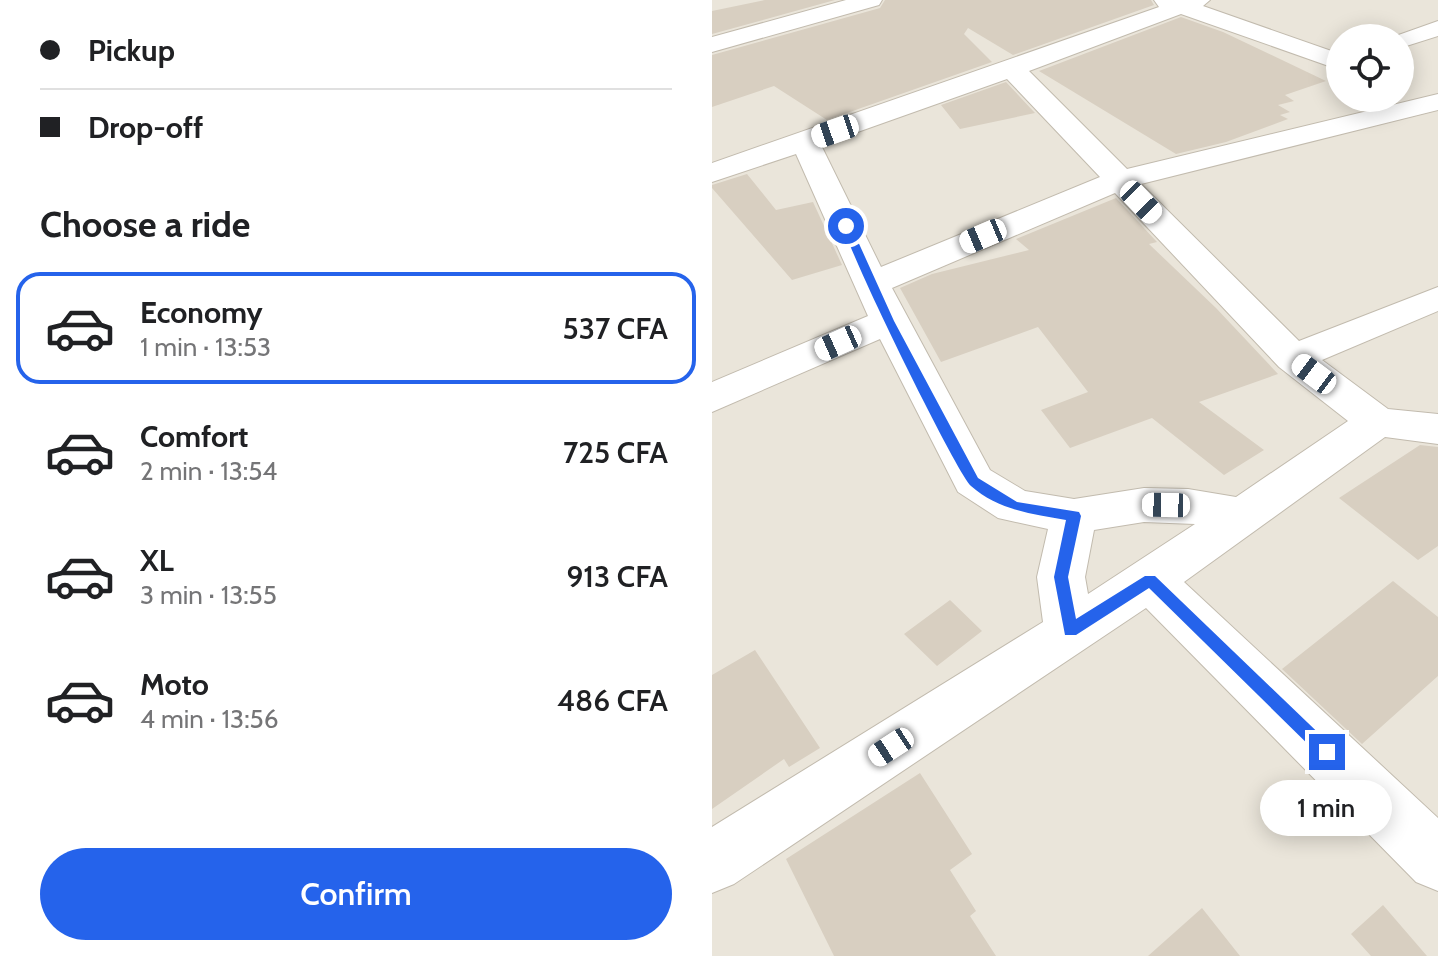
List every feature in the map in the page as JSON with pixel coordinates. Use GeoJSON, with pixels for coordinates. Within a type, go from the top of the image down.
{"type":"FeatureCollection","features":[{"type":"Feature","properties":{"kind":"street"},"geometry":{"type":"LineString","coordinates":[[712,45],[871,0]]}},
{"type":"Feature","properties":{"kind":"street"},"geometry":{"type":"LineString","coordinates":[[712,173],[1012,69],[1182,3],[1326,56]]}},
{"type":"Feature","properties":{"kind":"street"},"geometry":{"type":"LineString","coordinates":[[1414,36],[1438,28]]}},
{"type":"Feature","properties":{"kind":"street"},"geometry":{"type":"LineString","coordinates":[[1012,69],[1293,358],[1377,422],[1438,429]]}},
{"type":"Feature","properties":{"kind":"street"},"geometry":{"type":"LineString","coordinates":[[1414,92],[1438,102]]}},
{"type":"Feature","properties":{"kind":"street"},"geometry":{"type":"LineString","coordinates":[[874,283],[1120,180],[1438,102]]}},
{"type":"Feature","properties":{"kind":"street"},"geometry":{"type":"LineString","coordinates":[[805,141],[874,283],[889,321],[974,481],[1014,506],[1074,516],[1144,505],[1188,506],[1243,515]]}},
{"type":"Feature","properties":{"kind":"street"},"geometry":{"type":"LineString","coordinates":[[1293,358],[1438,298]]}},
{"type":"Feature","properties":{"kind":"street"},"geometry":{"type":"LineString","coordinates":[[712,398],[889,321]]}},
{"type":"Feature","properties":{"kind":"street"},"geometry":{"type":"LineString","coordinates":[[712,862],[1150,580],[1377,422]]}},
{"type":"Feature","properties":{"kind":"street"},"geometry":{"type":"LineString","coordinates":[[1070,631],[1061,577],[1074,516]]}},
{"type":"Feature","properties":{"kind":"street"},"geometry":{"type":"LineString","coordinates":[[1150,580],[1438,860]]}},
{"type":"Feature","properties":{"kind":"shaded area"},"geometry":{"type":"Polygon","coordinates":[[[712,0],[1438,0],[1438,956],[712,956],[712,0]]]}},
{"type":"Feature","properties":{"kind":"building"},"geometry":{"type":"Polygon","coordinates":[[[765,0],[835,0],[712,34],[712,11],[765,0]]]}},
{"type":"Feature","properties":{"kind":"building"},"geometry":{"type":"Polygon","coordinates":[[[885,0],[1151,0],[1154,5],[1013,55],[968,28],[964,34],[992,62],[827,120],[774,86],[712,107],[712,55],[880,8],[885,0]]]}},
{"type":"Feature","properties":{"kind":"building"},"geometry":{"type":"Polygon","coordinates":[[[1181,17],[1223,32],[1326,81],[1285,95],[1294,101],[1278,105],[1290,112],[1280,115],[1288,119],[1226,142],[1176,154],[1039,71],[1181,17]]]}},
{"type":"Feature","properties":{"kind":"building"},"geometry":{"type":"Polygon","coordinates":[[[1006,82],[1035,113],[960,129],[941,105],[1006,82]]]}},
{"type":"Feature","properties":{"kind":"building"},"geometry":{"type":"Polygon","coordinates":[[[747,174],[776,210],[813,202],[842,265],[792,280],[712,188],[712,185],[747,174]]]}},
{"type":"Feature","properties":{"kind":"building"},"geometry":{"type":"Polygon","coordinates":[[[1116,198],[1157,242],[1149,244],[1216,308],[1278,374],[1199,402],[1264,450],[1224,475],[1152,418],[1070,448],[1041,410],[1088,392],[1038,327],[941,362],[900,288],[932,274],[1029,250],[1016,239],[1116,198]]]}},
{"type":"Feature","properties":{"kind":"building"},"geometry":{"type":"Polygon","coordinates":[[[1420,445],[1438,447],[1438,546],[1418,560],[1339,498],[1420,445]]]}},
{"type":"Feature","properties":{"kind":"building"},"geometry":{"type":"Polygon","coordinates":[[[1393,581],[1438,617],[1438,676],[1362,744],[1282,669],[1393,581]]]}},
{"type":"Feature","properties":{"kind":"building"},"geometry":{"type":"Polygon","coordinates":[[[950,600],[982,631],[937,666],[904,634],[950,600]]]}},
{"type":"Feature","properties":{"kind":"building"},"geometry":{"type":"Polygon","coordinates":[[[755,650],[820,748],[789,767],[784,759],[712,809],[712,675],[755,650]]]}},
{"type":"Feature","properties":{"kind":"building"},"geometry":{"type":"Polygon","coordinates":[[[920,773],[972,854],[950,870],[976,911],[970,916],[996,956],[834,956],[786,859],[920,773]]]}},
{"type":"Feature","properties":{"kind":"building"},"geometry":{"type":"Polygon","coordinates":[[[1383,905],[1427,956],[1371,956],[1351,934],[1383,905]]]}},
{"type":"Feature","properties":{"kind":"building"},"geometry":{"type":"Polygon","coordinates":[[[1202,908],[1240,956],[1148,956],[1202,908]]]}},
{"type":"Feature","properties":{"kind":"route"},"geometry":{"type":"LineString","coordinates":[[846,226],[889,321],[974,481],[1014,506],[1074,516],[1061,577],[1070,631],[1150,580],[1327,752]]}}]}
